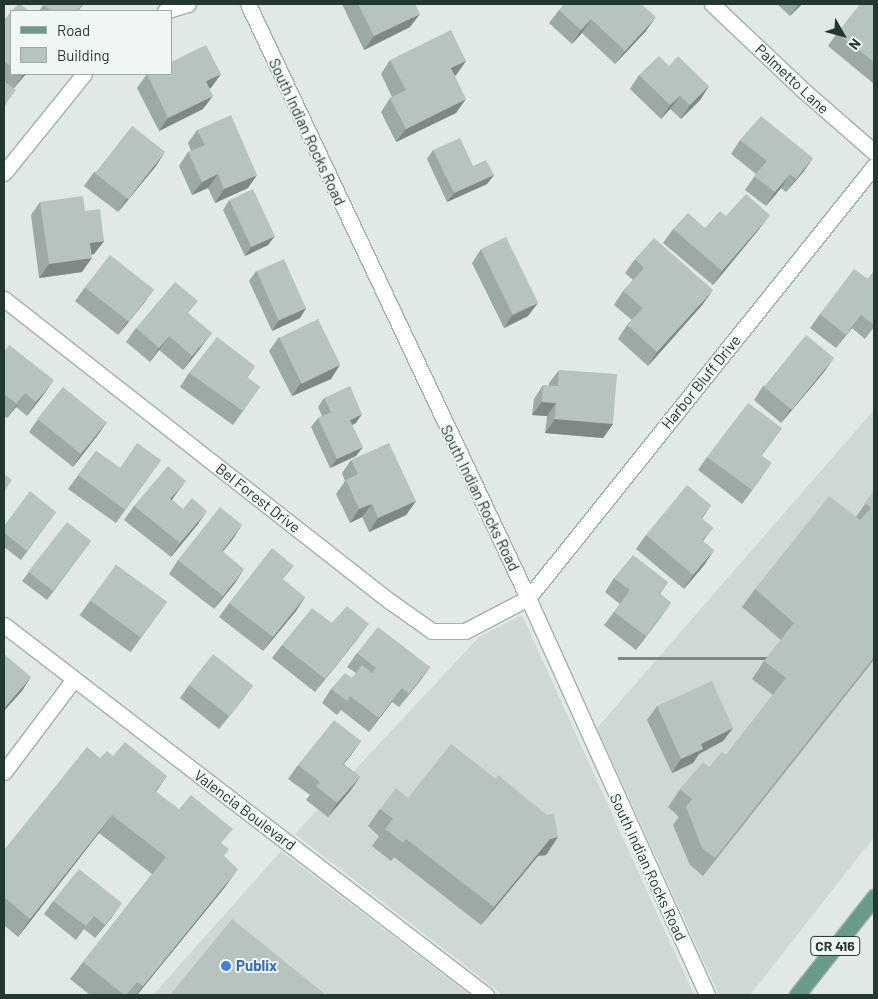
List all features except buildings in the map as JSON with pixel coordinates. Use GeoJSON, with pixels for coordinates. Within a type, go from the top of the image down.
{"type":"FeatureCollection","features":[{"type":"Feature","properties":{"kind":"main road","name":"CR 416"},"geometry":{"type":"LineString","coordinates":[[797,995],[874,897]]}},
{"type":"Feature","properties":{"kind":"street"},"geometry":{"type":"LineString","coordinates":[[168,10],[188,4]]}},
{"type":"Feature","properties":{"kind":"street","name":"South Indian Rocks Road"},"geometry":{"type":"LineString","coordinates":[[248,4],[528,598],[706,995]]}},
{"type":"Feature","properties":{"kind":"street","name":"Palmetto Lane"},"geometry":{"type":"LineString","coordinates":[[712,4],[803,90],[874,152]]}},
{"type":"Feature","properties":{"kind":"street"},"geometry":{"type":"LineString","coordinates":[[4,173],[83,75]]}},
{"type":"Feature","properties":{"kind":"street","name":"Harbor Bluff Drive"},"geometry":{"type":"LineString","coordinates":[[528,598],[874,166]]}},
{"type":"Feature","properties":{"kind":"street","name":"Bel Forest Drive"},"geometry":{"type":"LineString","coordinates":[[4,299],[432,631],[465,631],[528,598]]}},
{"type":"Feature","properties":{"kind":"street","name":"Valencia Boulevard"},"geometry":{"type":"LineString","coordinates":[[4,625],[486,995]]}},
{"type":"Feature","properties":{"kind":"street"},"geometry":{"type":"LineString","coordinates":[[4,772],[74,679]]}},
{"type":"Feature","properties":{"kind":"shaded area"},"geometry":{"type":"Polygon","coordinates":[[[874,410],[874,837],[750,995],[719,995],[597,728],[874,410]]]}},
{"type":"Feature","properties":{"kind":"shaded area"},"geometry":{"type":"Polygon","coordinates":[[[522,615],[694,995],[503,995],[295,834],[479,637],[522,615]]]}},
{"type":"Feature","properties":{"kind":"shaded area"},"geometry":{"type":"Polygon","coordinates":[[[281,851],[470,995],[153,995],[281,851]]]}},
{"type":"Feature","properties":{"kind":"place","name":"Publix"},"geometry":{"type":"Point","coordinates":[226,966]}}]}
